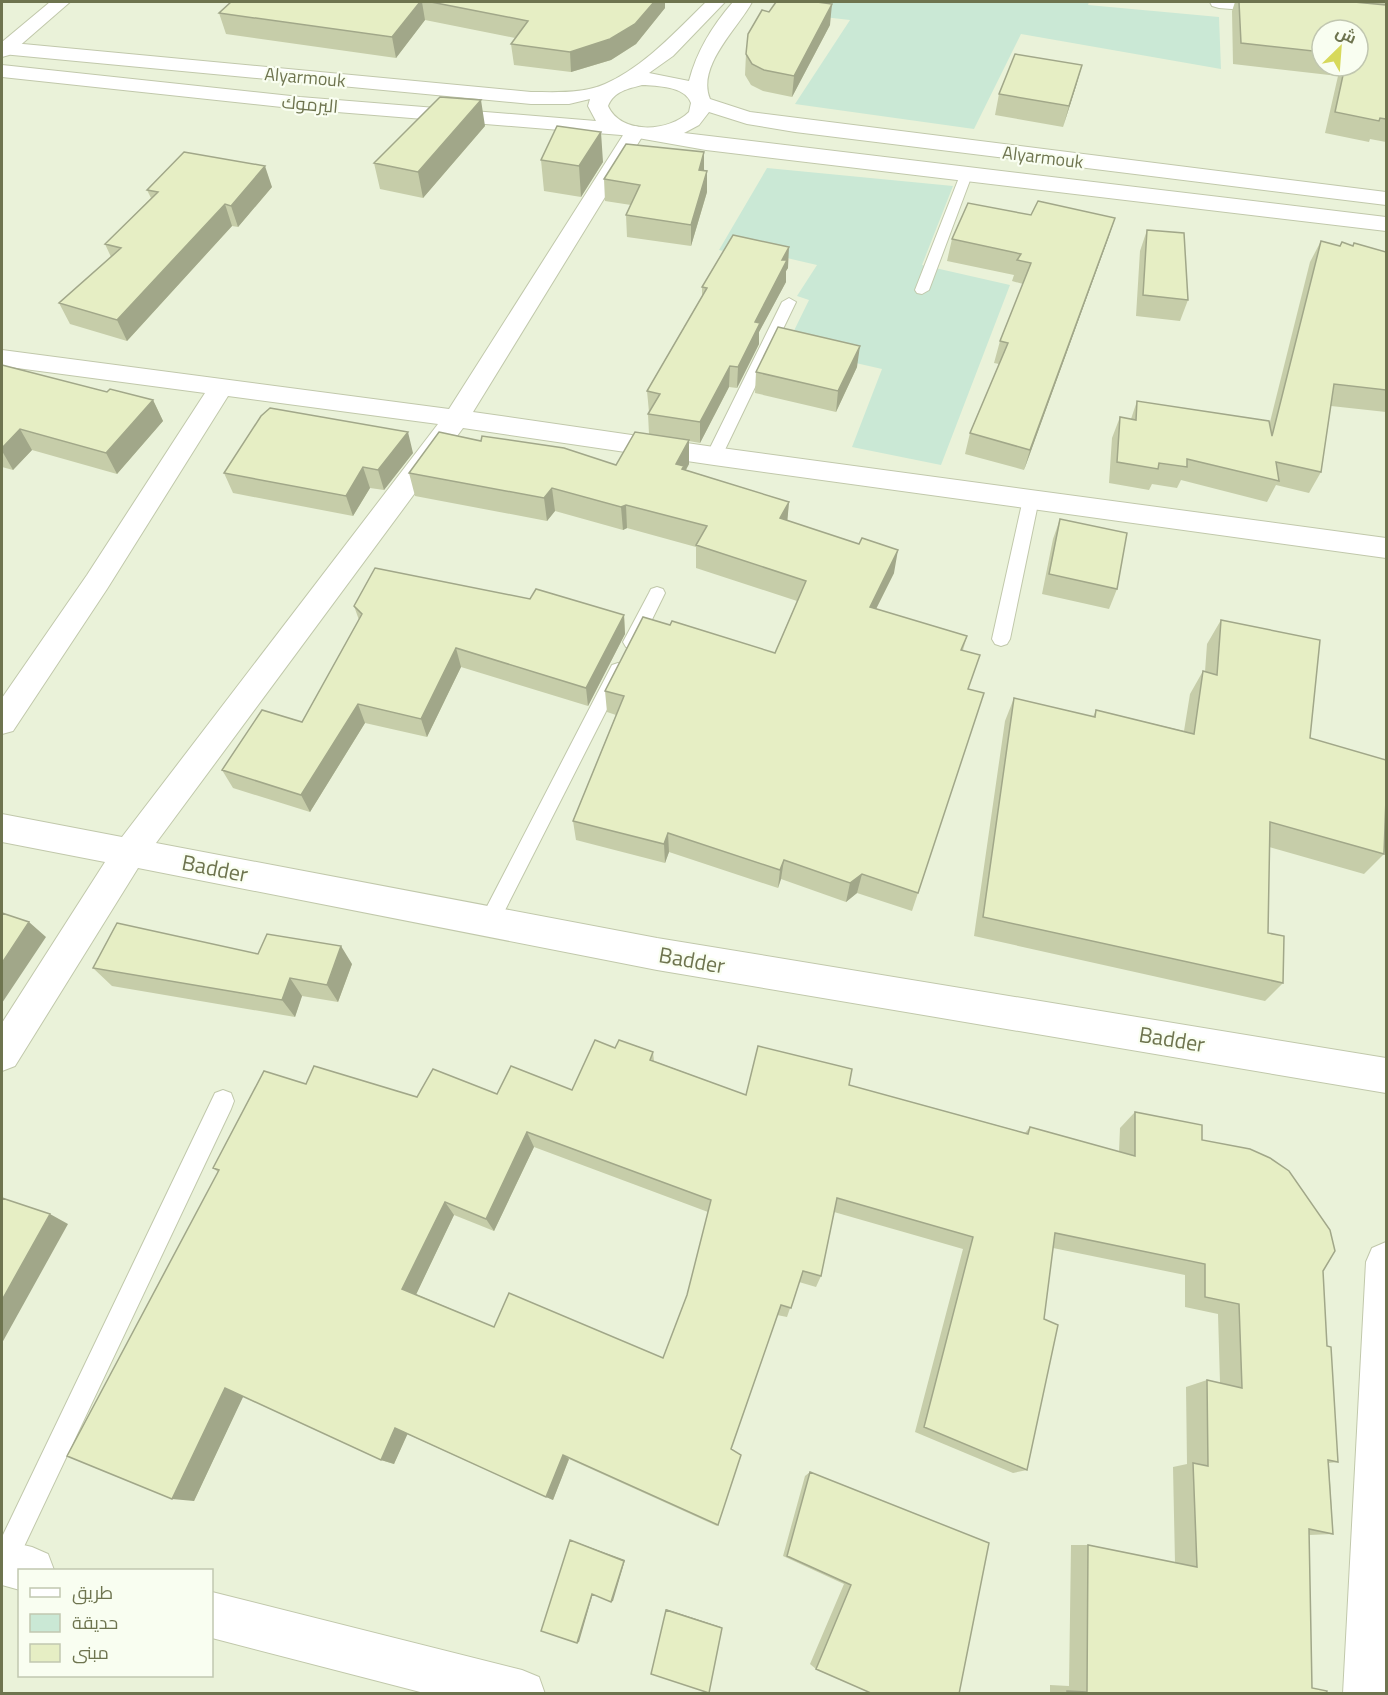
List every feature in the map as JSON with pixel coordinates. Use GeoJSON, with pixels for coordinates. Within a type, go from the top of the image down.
{"type":"FeatureCollection","features":[{"type":"Feature","properties":{"kind":"street"},"geometry":{"type":"LineString","coordinates":[[3,49],[61,2]]}},
{"type":"Feature","properties":{"kind":"street"},"geometry":{"type":"LineString","coordinates":[[716,2],[674,45],[602,95],[597,104],[599,113],[606,122],[636,132],[683,127],[694,120],[700,112],[699,99],[704,60],[721,27],[743,2]]}},
{"type":"Feature","properties":{"kind":"street"},"geometry":{"type":"LineString","coordinates":[[1220,2],[1303,10]]}},
{"type":"Feature","properties":{"kind":"street","name":"Alyarmouk"},"geometry":{"type":"LineString","coordinates":[[3,49],[531,98],[569,98],[617,85],[659,79],[688,87],[699,99],[747,118],[795,126],[1386,199]]}},
{"type":"Feature","properties":{"kind":"street","name":"اليرموك"},"geometry":{"type":"LineString","coordinates":[[2,71],[300,104],[636,132],[706,144],[1386,224]]}},
{"type":"Feature","properties":{"kind":"street"},"geometry":{"type":"LineString","coordinates":[[2,1054],[130,852],[456,418],[636,132]]}},
{"type":"Feature","properties":{"kind":"street"},"geometry":{"type":"LineString","coordinates":[[2,358],[456,418],[714,456],[1386,548]]}},
{"type":"Feature","properties":{"kind":"street"},"geometry":{"type":"LineString","coordinates":[[2,722],[98,582],[221,388]]}},
{"type":"Feature","properties":{"kind":"street","name":"Badder"},"geometry":{"type":"LineString","coordinates":[[2,828],[657,954],[1386,1076]]}},
{"type":"Feature","properties":{"kind":"street"},"geometry":{"type":"LineString","coordinates":[[1367,1694],[1386,1262]]}},
{"type":"Feature","properties":{"kind":"street"},"geometry":{"type":"LineString","coordinates":[[213,1616],[522,1694]]}},
{"type":"Feature","properties":{"kind":"lane"},"geometry":{"type":"LineString","coordinates":[[922,290],[966,175]]}},
{"type":"Feature","properties":{"kind":"lane"},"geometry":{"type":"LineString","coordinates":[[714,456],[789,302]]}},
{"type":"Feature","properties":{"kind":"lane"},"geometry":{"type":"LineString","coordinates":[[1001,639],[1031,499]]}},
{"type":"Feature","properties":{"kind":"lane"},"geometry":{"type":"LineString","coordinates":[[489,922],[657,592]]}},
{"type":"Feature","properties":{"kind":"lane"},"geometry":{"type":"LineString","coordinates":[[12,1565],[224,1101]]}},
{"type":"Feature","properties":{"kind":"shaded area"},"geometry":{"type":"Polygon","coordinates":[[[2,2],[1386,2],[1386,1693],[2,1693],[2,2]]]}},
{"type":"Feature","properties":{"kind":"green space"},"geometry":{"type":"Polygon","coordinates":[[[779,2],[1089,2],[1088,5],[1219,17],[1221,69],[1021,34],[974,129],[795,104],[850,20],[771,11],[779,2]]]}},
{"type":"Feature","properties":{"kind":"green space"},"geometry":{"type":"Polygon","coordinates":[[[767,168],[953,186],[922,265],[1010,285],[941,465],[852,447],[882,369],[786,347],[809,300],[797,296],[817,265],[761,252],[755,258],[719,250],[767,168]]]}},
{"type":"Feature","properties":{"kind":"building"},"geometry":{"type":"Polygon","coordinates":[[[231,2],[420,2],[392,37],[219,13],[231,2]]]}},
{"type":"Feature","properties":{"kind":"building"},"geometry":{"type":"Polygon","coordinates":[[[431,2],[654,2],[635,24],[610,39],[570,52],[511,44],[528,21],[431,2]]]}},
{"type":"Feature","properties":{"kind":"building"},"geometry":{"type":"Polygon","coordinates":[[[776,2],[832,4],[794,76],[764,70],[752,64],[746,54],[748,34],[762,10],[769,12],[776,2]]]}},
{"type":"Feature","properties":{"kind":"building"},"geometry":{"type":"Polygon","coordinates":[[[1239,2],[1354,2],[1386,5],[1386,119],[1380,118],[1379,121],[1335,112],[1342,78],[1370,78],[1370,18],[1310,18],[1310,51],[1241,43],[1239,2]]]}},
{"type":"Feature","properties":{"kind":"building"},"geometry":{"type":"Polygon","coordinates":[[[1015,54],[1082,65],[1069,106],[999,94],[1015,54]]]}},
{"type":"Feature","properties":{"kind":"building"},"geometry":{"type":"Polygon","coordinates":[[[440,97],[481,100],[418,172],[374,163],[440,97]]]}},
{"type":"Feature","properties":{"kind":"building"},"geometry":{"type":"Polygon","coordinates":[[[557,126],[601,132],[579,166],[541,160],[557,126]]]}},
{"type":"Feature","properties":{"kind":"building"},"geometry":{"type":"Polygon","coordinates":[[[626,144],[704,152],[699,170],[707,171],[691,225],[626,215],[640,185],[604,179],[626,144]]]}},
{"type":"Feature","properties":{"kind":"building"},"geometry":{"type":"Polygon","coordinates":[[[184,152],[265,166],[231,206],[225,204],[117,320],[59,303],[121,248],[105,244],[158,192],[147,190],[184,152]]]}},
{"type":"Feature","properties":{"kind":"building"},"geometry":{"type":"Polygon","coordinates":[[[1038,201],[1115,218],[1030,450],[970,433],[1008,343],[1000,341],[1031,263],[1017,260],[1021,254],[952,239],[968,203],[1031,215],[1038,201]]]}},
{"type":"Feature","properties":{"kind":"building"},"geometry":{"type":"Polygon","coordinates":[[[1147,230],[1184,233],[1188,300],[1143,295],[1147,230]]]}},
{"type":"Feature","properties":{"kind":"building"},"geometry":{"type":"Polygon","coordinates":[[[733,235],[789,247],[782,260],[787,260],[755,322],[760,323],[738,367],[730,366],[700,422],[648,414],[660,394],[647,391],[707,288],[702,287],[733,235]]]}},
{"type":"Feature","properties":{"kind":"building"},"geometry":{"type":"Polygon","coordinates":[[[1321,241],[1340,246],[1342,242],[1353,246],[1354,243],[1386,252],[1386,390],[1334,384],[1321,472],[1276,462],[1279,481],[1187,459],[1187,467],[1159,463],[1158,469],[1117,462],[1120,417],[1136,420],[1137,401],[1269,421],[1272,436],[1321,241]]]}},
{"type":"Feature","properties":{"kind":"building"},"geometry":{"type":"Polygon","coordinates":[[[778,327],[860,346],[838,391],[756,372],[778,327]]]}},
{"type":"Feature","properties":{"kind":"building"},"geometry":{"type":"Polygon","coordinates":[[[2,365],[107,392],[110,389],[153,400],[106,453],[20,429],[2,448],[2,365]]]}},
{"type":"Feature","properties":{"kind":"building"},"geometry":{"type":"Polygon","coordinates":[[[270,408],[408,432],[378,470],[363,467],[346,496],[224,473],[261,416],[270,408]]]}},
{"type":"Feature","properties":{"kind":"building"},"geometry":{"type":"Polygon","coordinates":[[[439,432],[481,441],[482,436],[564,448],[616,465],[635,432],[689,440],[676,464],[684,466],[682,469],[789,502],[780,518],[859,544],[862,538],[898,550],[870,607],[967,636],[961,650],[980,655],[968,689],[984,693],[918,893],[862,874],[850,883],[784,860],[780,870],[668,833],[664,844],[573,821],[624,696],[605,691],[643,617],[670,625],[672,621],[775,653],[806,581],[696,545],[707,526],[626,505],[621,507],[552,488],[544,498],[409,473],[439,432]]]}},
{"type":"Feature","properties":{"kind":"building"},"geometry":{"type":"Polygon","coordinates":[[[1060,519],[1127,533],[1117,589],[1049,574],[1060,519]]]}},
{"type":"Feature","properties":{"kind":"building"},"geometry":{"type":"Polygon","coordinates":[[[375,568],[530,599],[536,589],[624,615],[586,688],[456,648],[421,719],[358,704],[301,795],[222,770],[262,710],[302,722],[362,614],[354,606],[375,568]]]}},
{"type":"Feature","properties":{"kind":"building"},"geometry":{"type":"Polygon","coordinates":[[[1221,620],[1320,640],[1310,738],[1386,760],[1384,854],[1270,822],[1268,933],[1284,936],[1283,983],[983,917],[1014,698],[1095,717],[1096,710],[1194,734],[1203,671],[1217,675],[1221,620]]]}},
{"type":"Feature","properties":{"kind":"building"},"geometry":{"type":"Polygon","coordinates":[[[2,913],[29,922],[2,963],[2,913]]]}},
{"type":"Feature","properties":{"kind":"building"},"geometry":{"type":"Polygon","coordinates":[[[117,923],[258,954],[267,934],[341,946],[327,985],[290,978],[282,1000],[93,968],[117,923]]]}},
{"type":"Feature","properties":{"kind":"building"},"geometry":{"type":"Polygon","coordinates":[[[595,1040],[615,1048],[619,1040],[653,1052],[650,1060],[746,1095],[758,1046],[852,1069],[849,1085],[1028,1134],[1030,1127],[1135,1156],[1135,1112],[1202,1125],[1202,1140],[1250,1149],[1270,1158],[1289,1171],[1330,1230],[1335,1251],[1323,1271],[1327,1346],[1331,1347],[1338,1462],[1328,1460],[1333,1534],[1309,1529],[1312,1688],[1327,1691],[1326,1694],[1067,1694],[1067,1691],[1087,1692],[1088,1545],[1197,1567],[1193,1463],[1208,1466],[1207,1380],[1242,1388],[1239,1304],[1205,1297],[1205,1264],[1055,1233],[1044,1319],[1058,1325],[1027,1470],[924,1427],[973,1237],[837,1198],[821,1276],[803,1271],[791,1308],[781,1305],[731,1449],[741,1455],[718,1525],[563,1455],[546,1497],[395,1428],[381,1460],[225,1388],[172,1499],[67,1456],[219,1170],[213,1168],[264,1071],[306,1084],[314,1066],[417,1097],[433,1069],[497,1094],[511,1066],[572,1090],[595,1040]],[[527,1132],[486,1219],[445,1202],[402,1289],[494,1327],[509,1293],[663,1358],[687,1295],[711,1200],[527,1132]]]}},
{"type":"Feature","properties":{"kind":"building"},"geometry":{"type":"Polygon","coordinates":[[[2,1198],[50,1214],[2,1300],[2,1198]]]}},
{"type":"Feature","properties":{"kind":"building"},"geometry":{"type":"Polygon","coordinates":[[[810,1472],[989,1543],[959,1694],[873,1694],[816,1669],[851,1585],[787,1556],[810,1472]]]}},
{"type":"Feature","properties":{"kind":"building"},"geometry":{"type":"Polygon","coordinates":[[[570,1540],[624,1561],[611,1602],[592,1594],[577,1643],[541,1631],[570,1540]]]}},
{"type":"Feature","properties":{"kind":"building"},"geometry":{"type":"Polygon","coordinates":[[[666,1610],[722,1628],[709,1693],[651,1674],[666,1610]]]}}]}
